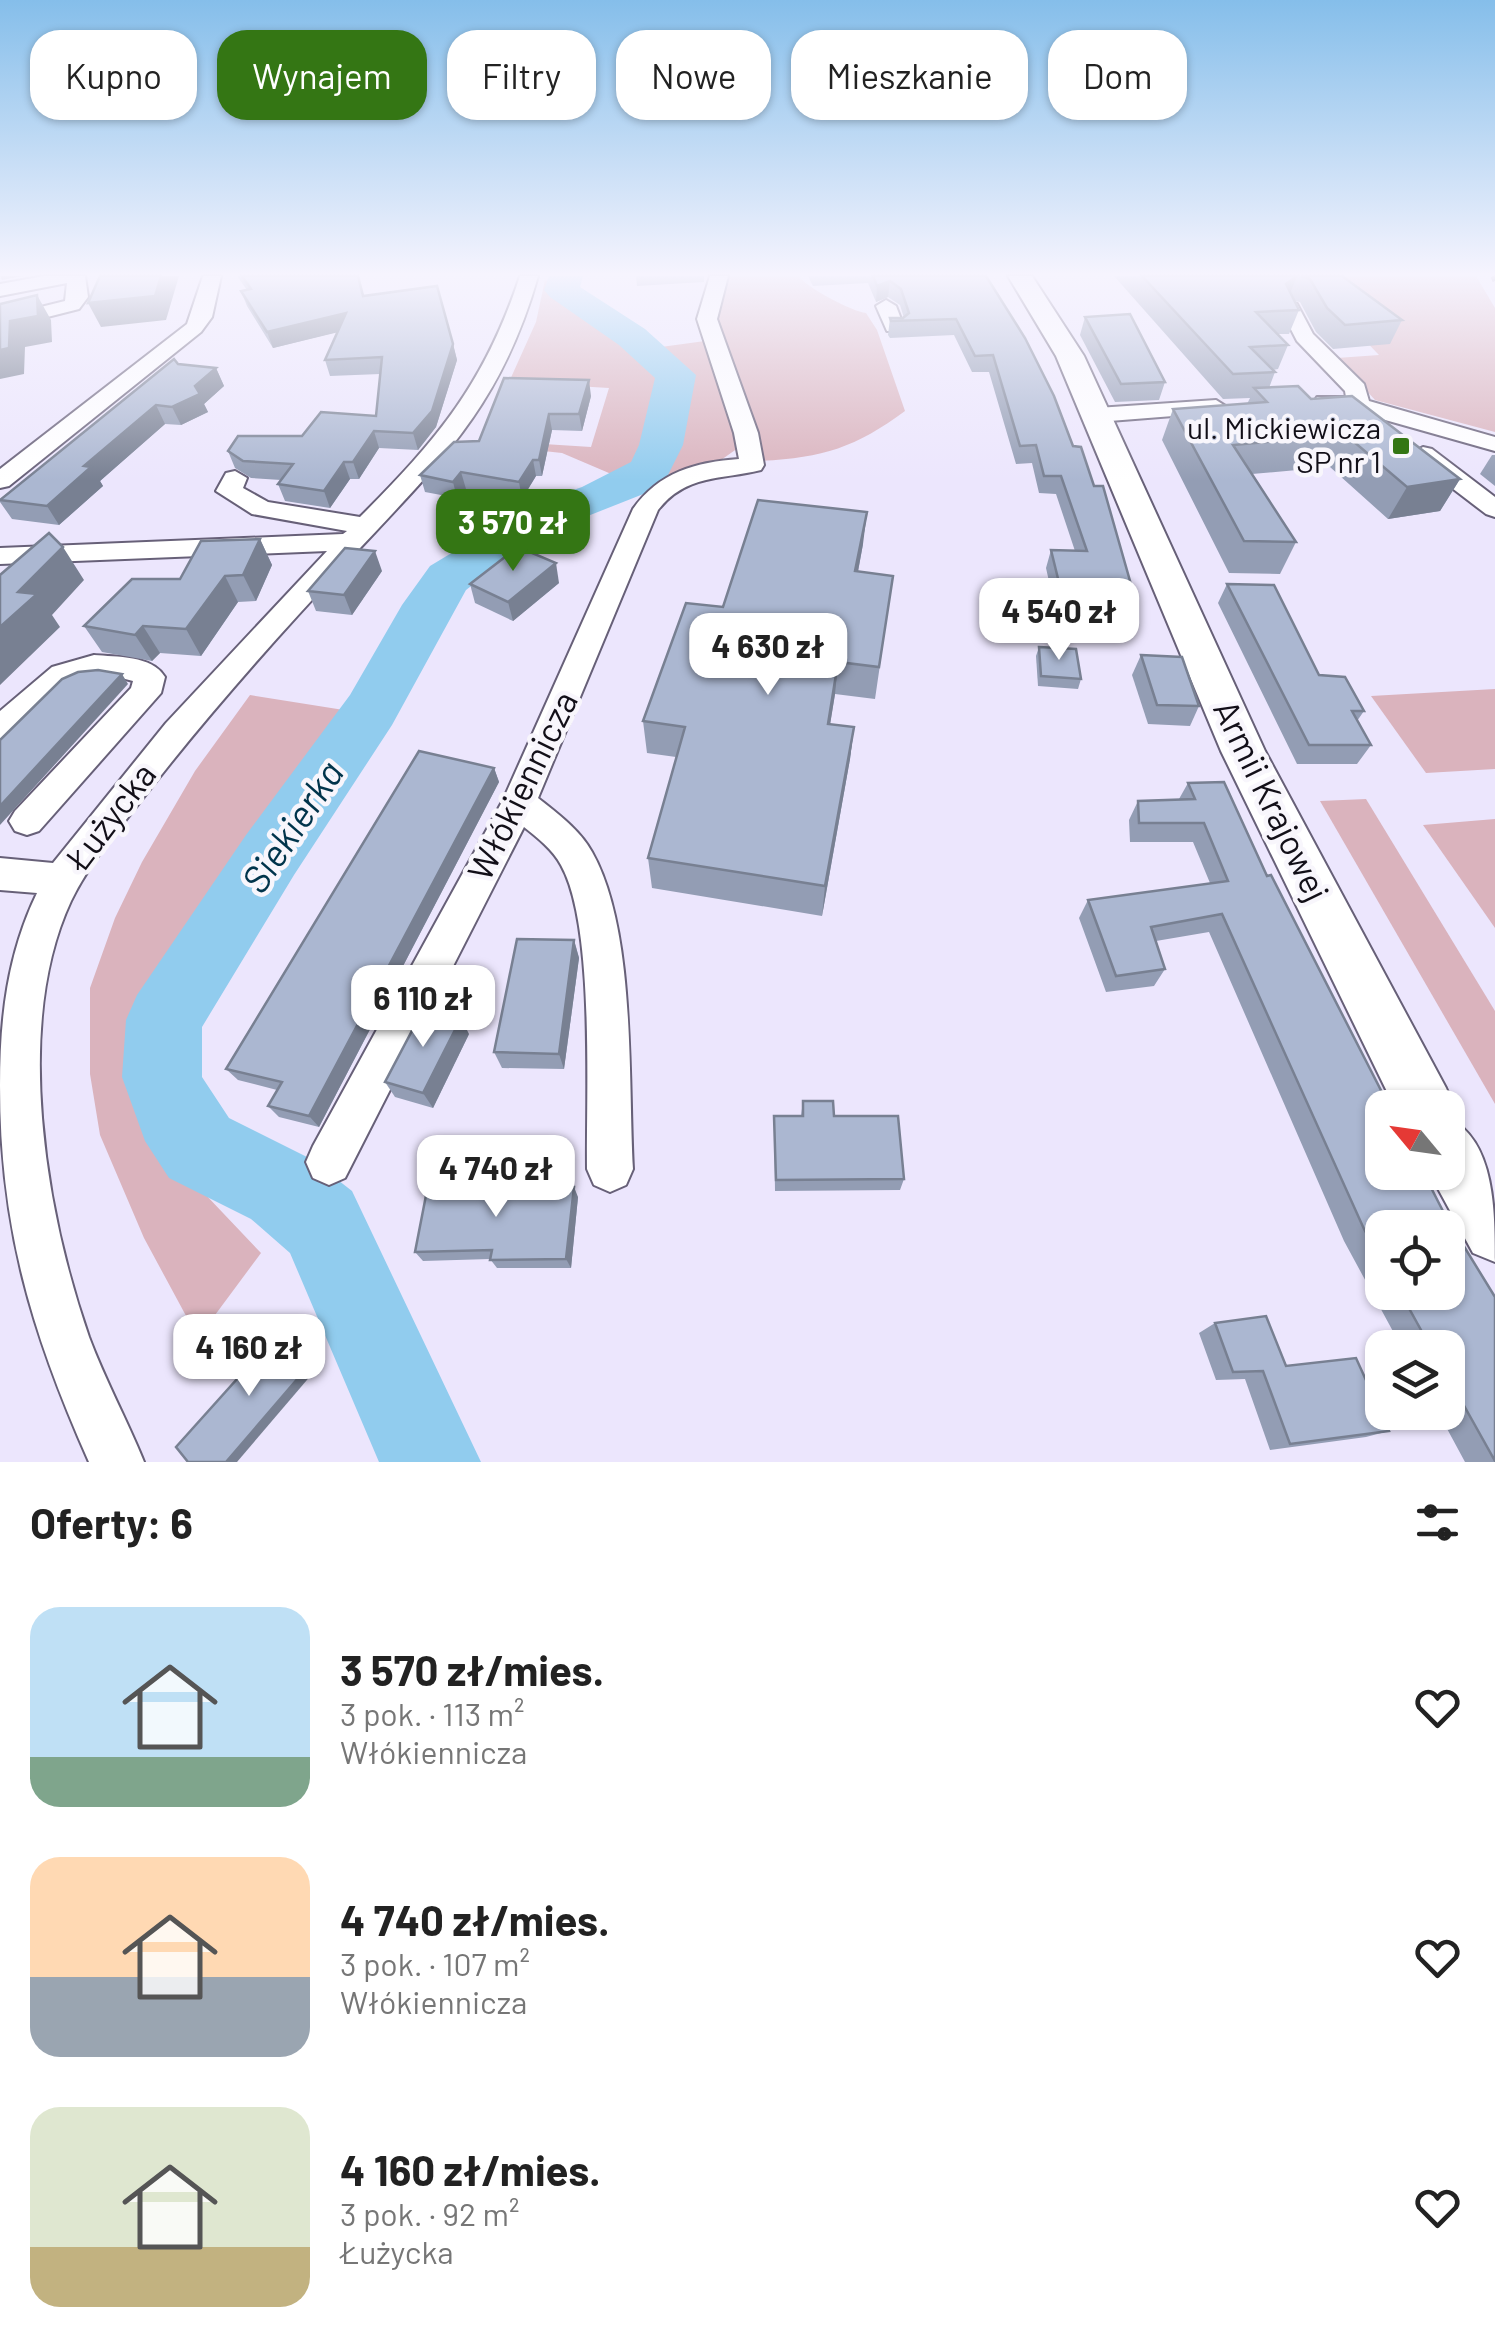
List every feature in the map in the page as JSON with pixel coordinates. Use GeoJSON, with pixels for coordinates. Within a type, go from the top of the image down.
{"type":"FeatureCollection","features":[{"type":"Feature","properties":{"kind":"main road","name":"Armii Krajowej"},"geometry":{"type":"LineString","coordinates":[[1063,344],[1243,751],[1417,1090]]}},
{"type":"Feature","properties":{"kind":"main road"},"geometry":{"type":"LineString","coordinates":[[1465,1178],[1495,1231]]}},
{"type":"Feature","properties":{"kind":"street"},"geometry":{"type":"LineString","coordinates":[[0,481],[173,344]]}},
{"type":"Feature","properties":{"kind":"street","name":"Łużycka"},"geometry":{"type":"LineString","coordinates":[[117,1462],[46,1311],[27,1251],[3,1127],[20,996],[62,880],[206,698],[438,452],[490,382],[509,344]]}},
{"type":"Feature","properties":{"kind":"street","name":"Włókiennicza"},"geometry":{"type":"LineString","coordinates":[[329,1162],[519,803],[615,577],[655,496],[690,474],[752,465],[746,434],[715,344]]}},
{"type":"Feature","properties":{"kind":"street"},"geometry":{"type":"LineString","coordinates":[[1311,344],[1356,388],[1367,408],[1495,509]]}},
{"type":"Feature","properties":{"kind":"street"},"geometry":{"type":"LineString","coordinates":[[1306,403],[1367,408],[1495,444]]}},
{"type":"Feature","properties":{"kind":"street"},"geometry":{"type":"LineString","coordinates":[[1097,415],[1237,406]]}},
{"type":"Feature","properties":{"kind":"street"},"geometry":{"type":"LineString","coordinates":[[235,478],[229,491],[261,509],[359,534]]}},
{"type":"Feature","properties":{"kind":"street"},"geometry":{"type":"LineString","coordinates":[[0,556],[82,547],[359,534]]}},
{"type":"Feature","properties":{"kind":"street"},"geometry":{"type":"LineString","coordinates":[[0,731],[56,677],[79,666],[146,672],[152,682],[27,822]]}},
{"type":"Feature","properties":{"kind":"street"},"geometry":{"type":"LineString","coordinates":[[519,803],[564,841],[587,881],[599,954],[610,1169]]}},
{"type":"Feature","properties":{"kind":"street"},"geometry":{"type":"LineString","coordinates":[[0,874],[62,880]]}},
{"type":"Feature","properties":{"kind":"shaded area"},"geometry":{"type":"Polygon","coordinates":[[[526,344],[633,344],[661,371],[666,391],[649,446],[623,479],[562,453],[525,449],[528,443],[591,447],[609,388],[509,382],[526,344]]]}},
{"type":"Feature","properties":{"kind":"shaded area"},"geometry":{"type":"Polygon","coordinates":[[[706,344],[731,411],[738,448],[721,460],[654,485],[675,433],[685,389],[681,369],[661,347],[706,344]]]}},
{"type":"Feature","properties":{"kind":"shaded area"},"geometry":{"type":"Polygon","coordinates":[[[723,344],[882,344],[905,411],[870,434],[837,449],[759,461],[723,344]]]}},
{"type":"Feature","properties":{"kind":"shaded area"},"geometry":{"type":"Polygon","coordinates":[[[1369,344],[1495,344],[1495,432],[1375,400],[1337,358],[1379,355],[1369,344]]]}},
{"type":"Feature","properties":{"kind":"shaded area"},"geometry":{"type":"Polygon","coordinates":[[[1495,689],[1495,769],[1426,773],[1371,696],[1495,689]]]}},
{"type":"Feature","properties":{"kind":"shaded area"},"geometry":{"type":"Polygon","coordinates":[[[250,695],[350,711],[229,892],[147,1032],[145,1099],[167,1154],[261,1253],[198,1338],[144,1238],[100,1135],[90,1074],[90,988],[115,918],[142,862],[195,771],[250,695]]]}},
{"type":"Feature","properties":{"kind":"shaded area"},"geometry":{"type":"Polygon","coordinates":[[[1366,799],[1495,1011],[1495,1104],[1320,801],[1366,799]]]}},
{"type":"Feature","properties":{"kind":"shaded area"},"geometry":{"type":"Polygon","coordinates":[[[1495,819],[1495,928],[1423,825],[1495,819]]]}},
{"type":"Feature","properties":{"kind":"building"},"geometry":{"type":"Polygon","coordinates":[[[332,344],[453,344],[432,411],[413,433],[374,431],[353,462],[344,462],[324,491],[278,484],[293,464],[243,461],[228,451],[238,436],[302,436],[321,412],[376,416],[382,357],[325,360],[332,344]]]}},
{"type":"Feature","properties":{"kind":"building"},"geometry":{"type":"Polygon","coordinates":[[[969,344],[1028,344],[1073,446],[1081,447],[1094,486],[1103,486],[1136,602],[1063,599],[1051,550],[1087,551],[1061,476],[1044,476],[1036,445],[1020,446],[993,355],[975,356],[969,344]]]}},
{"type":"Feature","properties":{"kind":"building"},"geometry":{"type":"Polygon","coordinates":[[[1100,344],[1146,344],[1165,382],[1121,384],[1100,344]]]}},
{"type":"Feature","properties":{"kind":"building"},"geometry":{"type":"Polygon","coordinates":[[[1205,344],[1288,345],[1250,347],[1275,372],[1233,374],[1205,344]]]}},
{"type":"Feature","properties":{"kind":"building"},"geometry":{"type":"Polygon","coordinates":[[[174,359],[178,364],[216,368],[195,386],[200,394],[172,407],[156,405],[84,466],[91,467],[47,506],[0,500],[174,359]]]}},
{"type":"Feature","properties":{"kind":"building"},"geometry":{"type":"Polygon","coordinates":[[[504,378],[589,380],[579,414],[549,414],[539,460],[533,460],[519,482],[461,472],[453,482],[420,475],[454,442],[479,441],[504,378]]]}},
{"type":"Feature","properties":{"kind":"building"},"geometry":{"type":"Polygon","coordinates":[[[1298,386],[1311,399],[1352,396],[1460,479],[1407,487],[1346,435],[1233,445],[1296,542],[1244,541],[1173,409],[1267,402],[1254,388],[1298,386]]]}},
{"type":"Feature","properties":{"kind":"building"},"geometry":{"type":"Polygon","coordinates":[[[758,500],[867,512],[855,571],[893,576],[879,667],[838,662],[828,724],[854,727],[825,886],[648,858],[685,727],[643,721],[686,603],[723,607],[758,500]]]}},
{"type":"Feature","properties":{"kind":"building"},"geometry":{"type":"Polygon","coordinates":[[[49,533],[63,547],[18,592],[37,594],[0,627],[0,575],[49,533]]]}},
{"type":"Feature","properties":{"kind":"building"},"geometry":{"type":"Polygon","coordinates":[[[260,539],[243,575],[225,576],[186,629],[143,626],[135,635],[84,626],[132,579],[180,579],[201,541],[260,539]]]}},
{"type":"Feature","properties":{"kind":"building"},"geometry":{"type":"Polygon","coordinates":[[[518,547],[556,563],[508,602],[470,584],[518,547]]]}},
{"type":"Feature","properties":{"kind":"building"},"geometry":{"type":"Polygon","coordinates":[[[345,548],[375,551],[344,595],[308,591],[345,548]]]}},
{"type":"Feature","properties":{"kind":"building"},"geometry":{"type":"Polygon","coordinates":[[[1227,584],[1274,585],[1319,675],[1345,677],[1364,711],[1352,711],[1371,745],[1309,745],[1227,584]]]}},
{"type":"Feature","properties":{"kind":"building"},"geometry":{"type":"Polygon","coordinates":[[[1039,647],[1076,649],[1081,679],[1041,676],[1039,647]]]}},
{"type":"Feature","properties":{"kind":"building"},"geometry":{"type":"Polygon","coordinates":[[[1141,655],[1182,657],[1199,706],[1157,705],[1141,655]]]}},
{"type":"Feature","properties":{"kind":"building"},"geometry":{"type":"Polygon","coordinates":[[[98,670],[122,674],[0,806],[0,740],[62,679],[98,670]]]}},
{"type":"Feature","properties":{"kind":"building"},"geometry":{"type":"Polygon","coordinates":[[[419,751],[494,768],[309,1116],[268,1106],[282,1082],[226,1069],[419,751]]]}},
{"type":"Feature","properties":{"kind":"building"},"geometry":{"type":"Polygon","coordinates":[[[1224,782],[1267,876],[1271,875],[1381,1090],[1365,1090],[1365,1190],[1432,1190],[1442,1210],[1365,1210],[1365,1231],[1222,914],[1151,927],[1165,969],[1116,976],[1088,900],[1228,881],[1204,823],[1139,823],[1138,801],[1195,799],[1188,783],[1224,782]]]}},
{"type":"Feature","properties":{"kind":"building"},"geometry":{"type":"Polygon","coordinates":[[[517,939],[574,940],[559,1054],[494,1052],[517,939]]]}},
{"type":"Feature","properties":{"kind":"building"},"geometry":{"type":"Polygon","coordinates":[[[424,1008],[461,1018],[423,1093],[385,1082],[424,1008]]]}},
{"type":"Feature","properties":{"kind":"building"},"geometry":{"type":"Polygon","coordinates":[[[803,1101],[833,1101],[834,1116],[898,1116],[904,1179],[776,1180],[774,1116],[803,1116],[803,1101]]]}},
{"type":"Feature","properties":{"kind":"building"},"geometry":{"type":"Polygon","coordinates":[[[496,1178],[495,1188],[574,1187],[566,1259],[490,1260],[492,1250],[415,1252],[429,1180],[496,1178]]]}},
{"type":"Feature","properties":{"kind":"building"},"geometry":{"type":"Polygon","coordinates":[[[1465,1248],[1495,1297],[1495,1461],[1465,1407],[1465,1330],[1421,1330],[1410,1310],[1465,1310],[1465,1248]]]}},
{"type":"Feature","properties":{"kind":"building"},"geometry":{"type":"Polygon","coordinates":[[[1266,1316],[1286,1366],[1356,1358],[1365,1378],[1365,1430],[1389,1431],[1290,1444],[1263,1371],[1233,1372],[1215,1323],[1266,1316]]]}},
{"type":"Feature","properties":{"kind":"building"},"geometry":{"type":"Polygon","coordinates":[[[289,1321],[317,1356],[226,1462],[188,1462],[176,1447],[289,1321]]]}},
{"type":"Feature","properties":{"kind":"waterway","name":"Siekierka"},"geometry":{"type":"LineString","coordinates":[[430,1462],[321,1222],[281,1189],[199,1148],[174,1112],[162,1077],[164,1020],[270,855],[371,710],[428,605],[448,578],[548,515],[635,481],[650,469],[661,445],[676,375],[640,344]]}},
{"type":"Feature","properties":{"kind":"place","name":"ul. Mickiewicza SP nr 1"},"geometry":{"type":"Point","coordinates":[1401,446]}}]}
